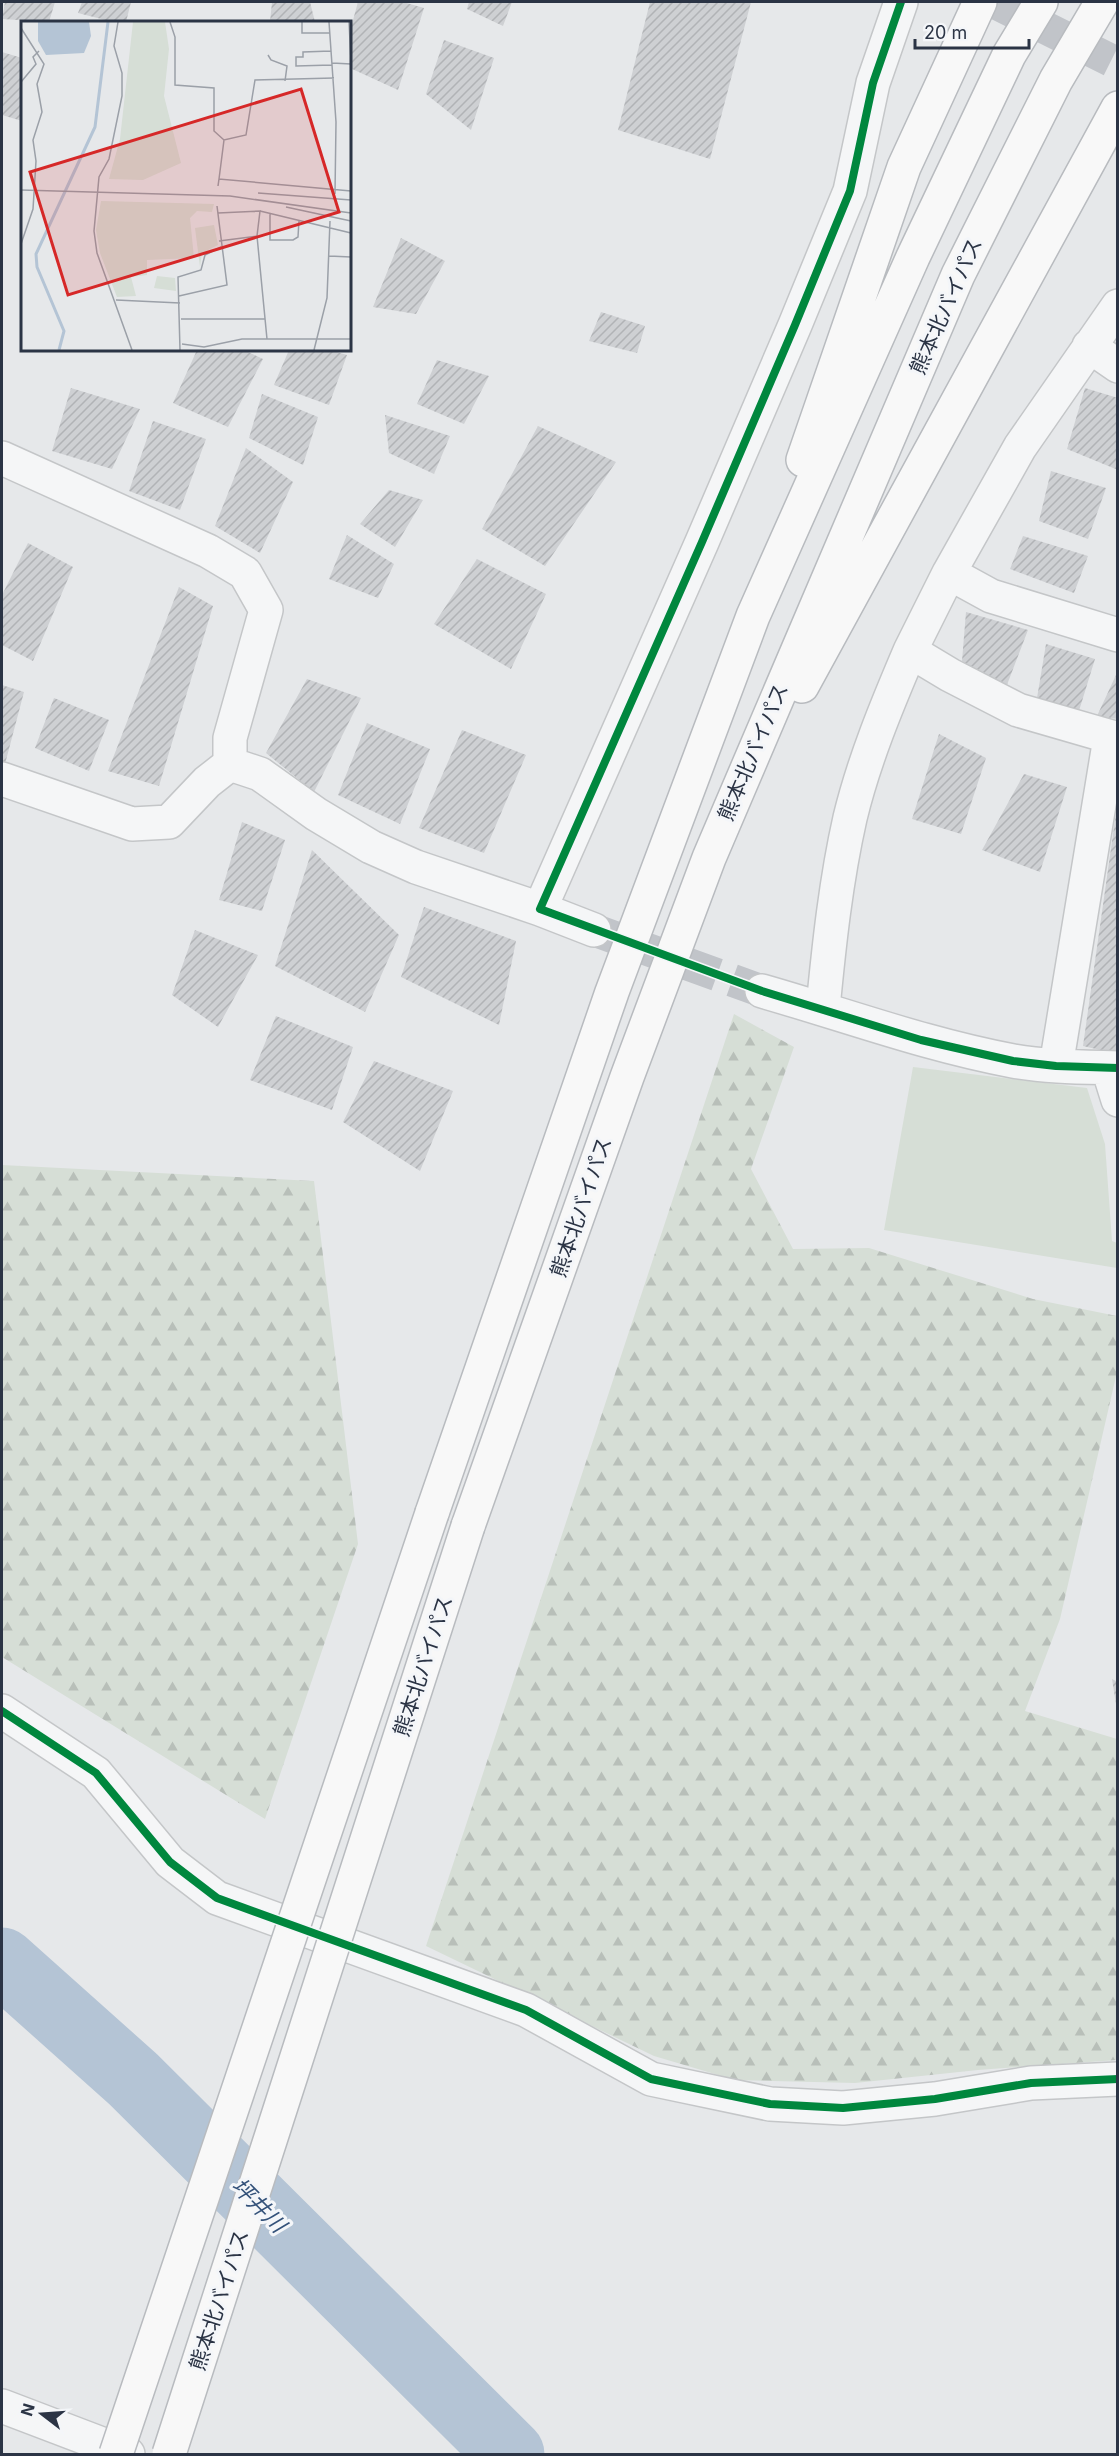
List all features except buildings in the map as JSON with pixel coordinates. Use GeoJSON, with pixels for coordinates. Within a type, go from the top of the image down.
{"type":"FeatureCollection","features":[{"type":"Feature","properties":{"kind":"highway"},"geometry":{"type":"LineString","coordinates":[[753,616],[825,392],[904,167],[980,2]]}},
{"type":"Feature","properties":{"kind":"highway","name":"熊本北バイパス"},"geometry":{"type":"LineString","coordinates":[[116,2454],[432,1513],[612,992],[753,616],[914,257],[1009,54],[1041,2]]}},
{"type":"Feature","properties":{"kind":"highway","name":"熊本北バイパス"},"geometry":{"type":"LineString","coordinates":[[169,2454],[468,1526],[623,1088],[709,858],[958,275],[1056,81],[1102,2]]}},
{"type":"Feature","properties":{"kind":"highway"},"geometry":{"type":"LineString","coordinates":[[709,858],[1118,108]]}},
{"type":"Feature","properties":{"kind":"street"},"geometry":{"type":"LineString","coordinates":[[540,909],[702,542],[850,190],[873,83],[901,2]]}},
{"type":"Feature","properties":{"kind":"street"},"geometry":{"type":"LineString","coordinates":[[823,1008],[830,935],[850,818],[878,727],[910,651],[949,573],[1020,447],[1118,306]]}},
{"type":"Feature","properties":{"kind":"street"},"geometry":{"type":"LineString","coordinates":[[1089,346],[1118,366]]}},
{"type":"Feature","properties":{"kind":"street"},"geometry":{"type":"LineString","coordinates":[[2,458],[208,551],[246,573],[266,610],[230,738],[230,764]]}},
{"type":"Feature","properties":{"kind":"street"},"geometry":{"type":"LineString","coordinates":[[949,573],[991,596],[1118,634]]}},
{"type":"Feature","properties":{"kind":"street"},"geometry":{"type":"LineString","coordinates":[[910,651],[950,675],[1018,710],[1114,738],[1056,1066]]}},
{"type":"Feature","properties":{"kind":"street"},"geometry":{"type":"LineString","coordinates":[[230,764],[260,774],[316,814],[371,847],[416,867],[594,930]]}},
{"type":"Feature","properties":{"kind":"street"},"geometry":{"type":"LineString","coordinates":[[2,779],[132,824],[169,822],[207,782],[230,764]]}},
{"type":"Feature","properties":{"kind":"street"},"geometry":{"type":"LineString","coordinates":[[762,991],[921,1040],[1013,1061],[1056,1066],[1113,1068],[1118,1100]]}},
{"type":"Feature","properties":{"kind":"street"},"geometry":{"type":"LineString","coordinates":[[2,1711],[96,1773],[170,1862],[218,1898],[526,2010],[651,2079],[770,2104],[843,2108],[935,2099],[1031,2083],[1118,2079]]}},
{"type":"Feature","properties":{"kind":"street"},"geometry":{"type":"LineString","coordinates":[[2,2406],[128,2454]]}},
{"type":"Feature","properties":{"kind":"green space"},"geometry":{"type":"Polygon","coordinates":[[[734,1014],[794,1047],[751,1169],[793,1249],[869,1248],[1033,1299],[1117,1316],[1117,1372],[1060,1619],[1025,1711],[1117,1739],[1117,2060],[978,2070],[855,2083],[735,2080],[654,2056],[426,1946],[734,1014]]]}},
{"type":"Feature","properties":{"kind":"green space"},"geometry":{"type":"Polygon","coordinates":[[[913,1067],[1087,1088],[1105,1144],[1112,1241],[1117,1243],[1117,1268],[884,1230],[913,1067]]]}},
{"type":"Feature","properties":{"kind":"green space"},"geometry":{"type":"Polygon","coordinates":[[[2,1165],[314,1181],[358,1544],[265,1819],[2,1657],[2,1165]]]}},
{"type":"Feature","properties":{"kind":"waterway","name":"坪井川"},"geometry":{"type":"LineString","coordinates":[[2,1962],[133,2079],[510,2454]]}},
{"type":"Feature","properties":{"kind":"tunnel"},"geometry":{"type":"LineString","coordinates":[[994,2],[1118,64]]}},
{"type":"Feature","properties":{"kind":"tunnel"},"geometry":{"type":"LineString","coordinates":[[594,930],[762,991]]}},
{"type":"Feature","properties":{"kind":"cycle path"},"geometry":{"type":"LineString","coordinates":[[901,2],[873,83],[850,191],[702,542],[540,909],[762,991],[921,1040],[1013,1061],[1056,1066],[1118,1068]]}},
{"type":"Feature","properties":{"kind":"cycle path"},"geometry":{"type":"LineString","coordinates":[[2,1711],[96,1773],[170,1862],[217,1898],[526,2010],[651,2079],[770,2104],[843,2108],[935,2099],[1031,2083],[1118,2079]]}}]}
